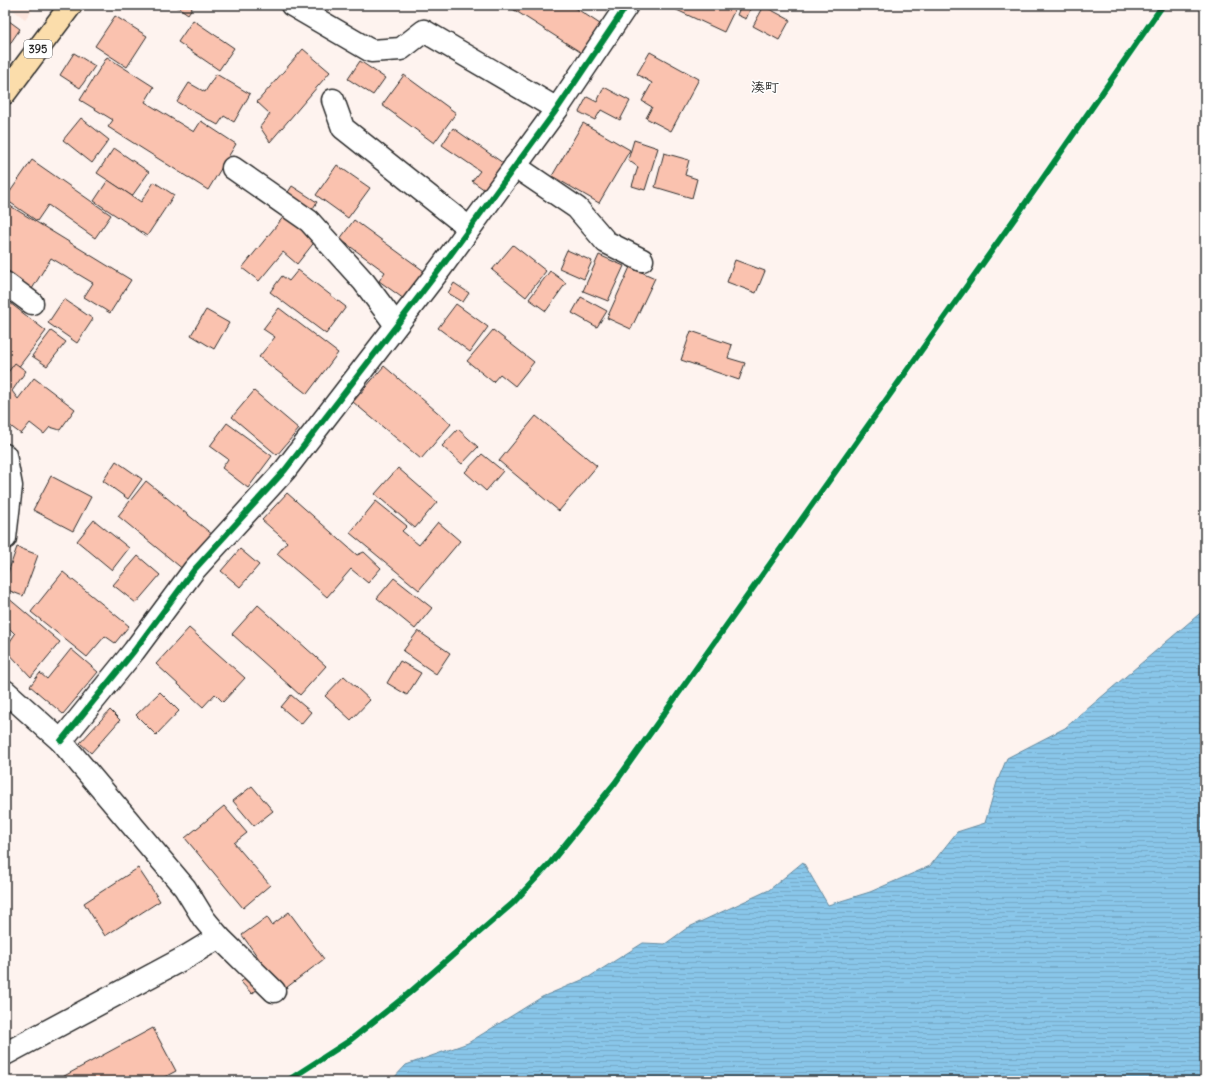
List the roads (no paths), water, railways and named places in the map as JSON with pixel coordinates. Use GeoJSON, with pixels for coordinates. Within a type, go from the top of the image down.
{"type":"FeatureCollection","features":[{"type":"Feature","properties":{"kind":"highway","name":"395"},"geometry":{"type":"LineString","coordinates":[[5,93],[71,5]]}},
{"type":"Feature","properties":{"kind":"street"},"geometry":{"type":"LineString","coordinates":[[292,5],[371,51],[401,49],[424,31],[557,109]]}},
{"type":"Feature","properties":{"kind":"street"},"geometry":{"type":"LineString","coordinates":[[61,741],[134,651],[194,570],[285,470],[396,325],[557,109],[627,5]]}},
{"type":"Feature","properties":{"kind":"street"},"geometry":{"type":"LineString","coordinates":[[333,100],[343,128],[469,228]]}},
{"type":"Feature","properties":{"kind":"street"},"geometry":{"type":"LineString","coordinates":[[514,166],[577,208],[606,242],[642,260]]}},
{"type":"Feature","properties":{"kind":"street"},"geometry":{"type":"LineString","coordinates":[[233,168],[308,222],[364,282],[396,325]]}},
{"type":"Feature","properties":{"kind":"street"},"geometry":{"type":"LineString","coordinates":[[5,283],[32,302]]}},
{"type":"Feature","properties":{"kind":"street"},"geometry":{"type":"LineString","coordinates":[[5,455],[11,486],[5,538]]}},
{"type":"Feature","properties":{"kind":"street"},"geometry":{"type":"LineString","coordinates":[[5,691],[61,741],[185,888],[204,919],[219,937],[274,991]]}},
{"type":"Feature","properties":{"kind":"street"},"geometry":{"type":"LineString","coordinates":[[5,1054],[186,957],[219,937]]}},
{"type":"Feature","properties":{"kind":"water"},"geometry":{"type":"Polygon","coordinates":[[[1205,609],[1205,1081],[391,1081],[406,1065],[468,1043],[542,997],[589,977],[643,943],[665,944],[687,928],[769,890],[803,862],[828,905],[870,892],[930,866],[957,832],[985,823],[997,782],[1007,758],[1065,728],[1205,609]]]}},
{"type":"Feature","properties":{"kind":"district","name":"湊町"},"geometry":{"type":"Point","coordinates":[765,87]}}]}
